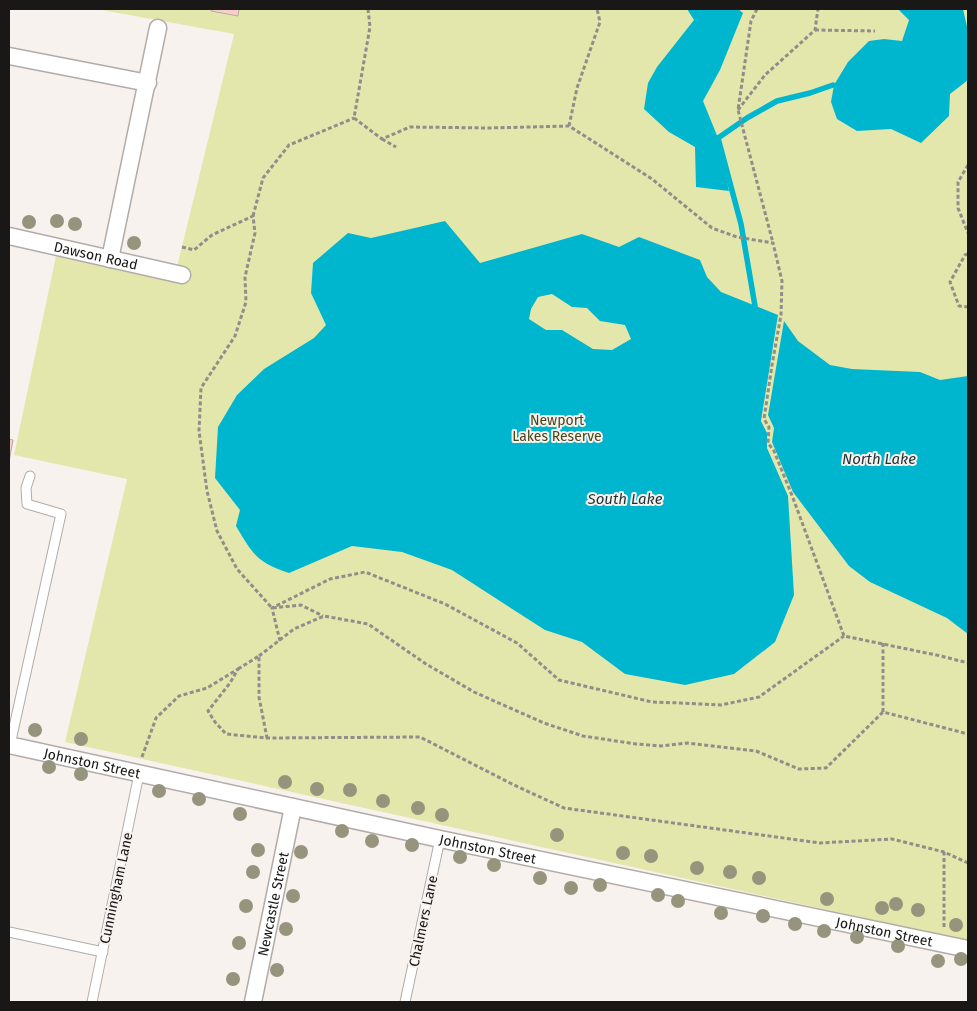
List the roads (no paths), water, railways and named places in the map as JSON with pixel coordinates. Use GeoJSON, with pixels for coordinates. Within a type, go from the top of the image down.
{"type":"FeatureCollection","features":[{"type":"Feature","properties":{"kind":"street"},"geometry":{"type":"LineString","coordinates":[[110,259],[158,28]]}},
{"type":"Feature","properties":{"kind":"street"},"geometry":{"type":"LineString","coordinates":[[9,56],[148,83]]}},
{"type":"Feature","properties":{"kind":"street","name":"Dawson Road"},"geometry":{"type":"LineString","coordinates":[[9,236],[182,275]]}},
{"type":"Feature","properties":{"kind":"street","name":"Johnston Street"},"geometry":{"type":"LineString","coordinates":[[9,745],[440,839],[968,949]]}},
{"type":"Feature","properties":{"kind":"street","name":"Newcastle Street"},"geometry":{"type":"LineString","coordinates":[[253,1002],[293,807]]}},
{"type":"Feature","properties":{"kind":"lane"},"geometry":{"type":"LineString","coordinates":[[9,745],[60,514],[27,504],[26,488],[30,476]]}},
{"type":"Feature","properties":{"kind":"lane","name":"Cunningham Lane"},"geometry":{"type":"LineString","coordinates":[[92,1002],[139,774]]}},
{"type":"Feature","properties":{"kind":"lane","name":"Chalmers Lane"},"geometry":{"type":"LineString","coordinates":[[405,1002],[440,839]]}},
{"type":"Feature","properties":{"kind":"lane"},"geometry":{"type":"LineString","coordinates":[[9,932],[103,952]]}},
{"type":"Feature","properties":{"kind":"water"},"geometry":{"type":"Polygon","coordinates":[[[687,9],[738,9],[743,13],[720,70],[703,101],[718,138],[729,191],[696,187],[695,147],[669,132],[644,109],[648,83],[657,67],[694,20],[687,9]]]}},
{"type":"Feature","properties":{"kind":"water"},"geometry":{"type":"Polygon","coordinates":[[[898,9],[963,9],[968,31],[968,80],[950,94],[949,116],[921,143],[891,129],[857,131],[837,119],[831,102],[834,85],[848,62],[869,41],[884,39],[902,41],[909,20],[898,9]]]}},
{"type":"Feature","properties":{"kind":"water","name":"South Lake"},"geometry":{"type":"Polygon","coordinates":[[[445,221],[480,263],[582,234],[619,247],[639,237],[700,260],[707,277],[721,292],[778,315],[761,421],[767,433],[767,448],[788,496],[794,595],[775,642],[734,674],[685,685],[625,674],[582,642],[545,630],[452,570],[402,552],[352,546],[289,573],[269,565],[256,556],[236,526],[240,510],[215,478],[218,427],[237,395],[264,369],[314,338],[326,325],[311,293],[313,263],[348,233],[371,238],[445,221]],[[552,294],[538,297],[531,309],[529,319],[546,330],[562,330],[593,349],[612,350],[631,339],[625,325],[600,321],[587,308],[572,307],[552,294]]]}},
{"type":"Feature","properties":{"kind":"water","name":"North Lake"},"geometry":{"type":"Polygon","coordinates":[[[784,321],[798,341],[830,365],[852,369],[920,372],[940,380],[968,376],[968,634],[947,618],[870,582],[849,566],[793,492],[772,442],[774,428],[768,415],[784,321]]]}},
{"type":"Feature","properties":{"kind":"waterway"},"geometry":{"type":"LineString","coordinates":[[755,306],[741,224],[718,138],[747,118],[777,101],[833,85]]}},
{"type":"Feature","properties":{"kind":"park label","name":"Newport Lakes Reserve"},"geometry":{"type":"Point","coordinates":[557,428]}}]}
